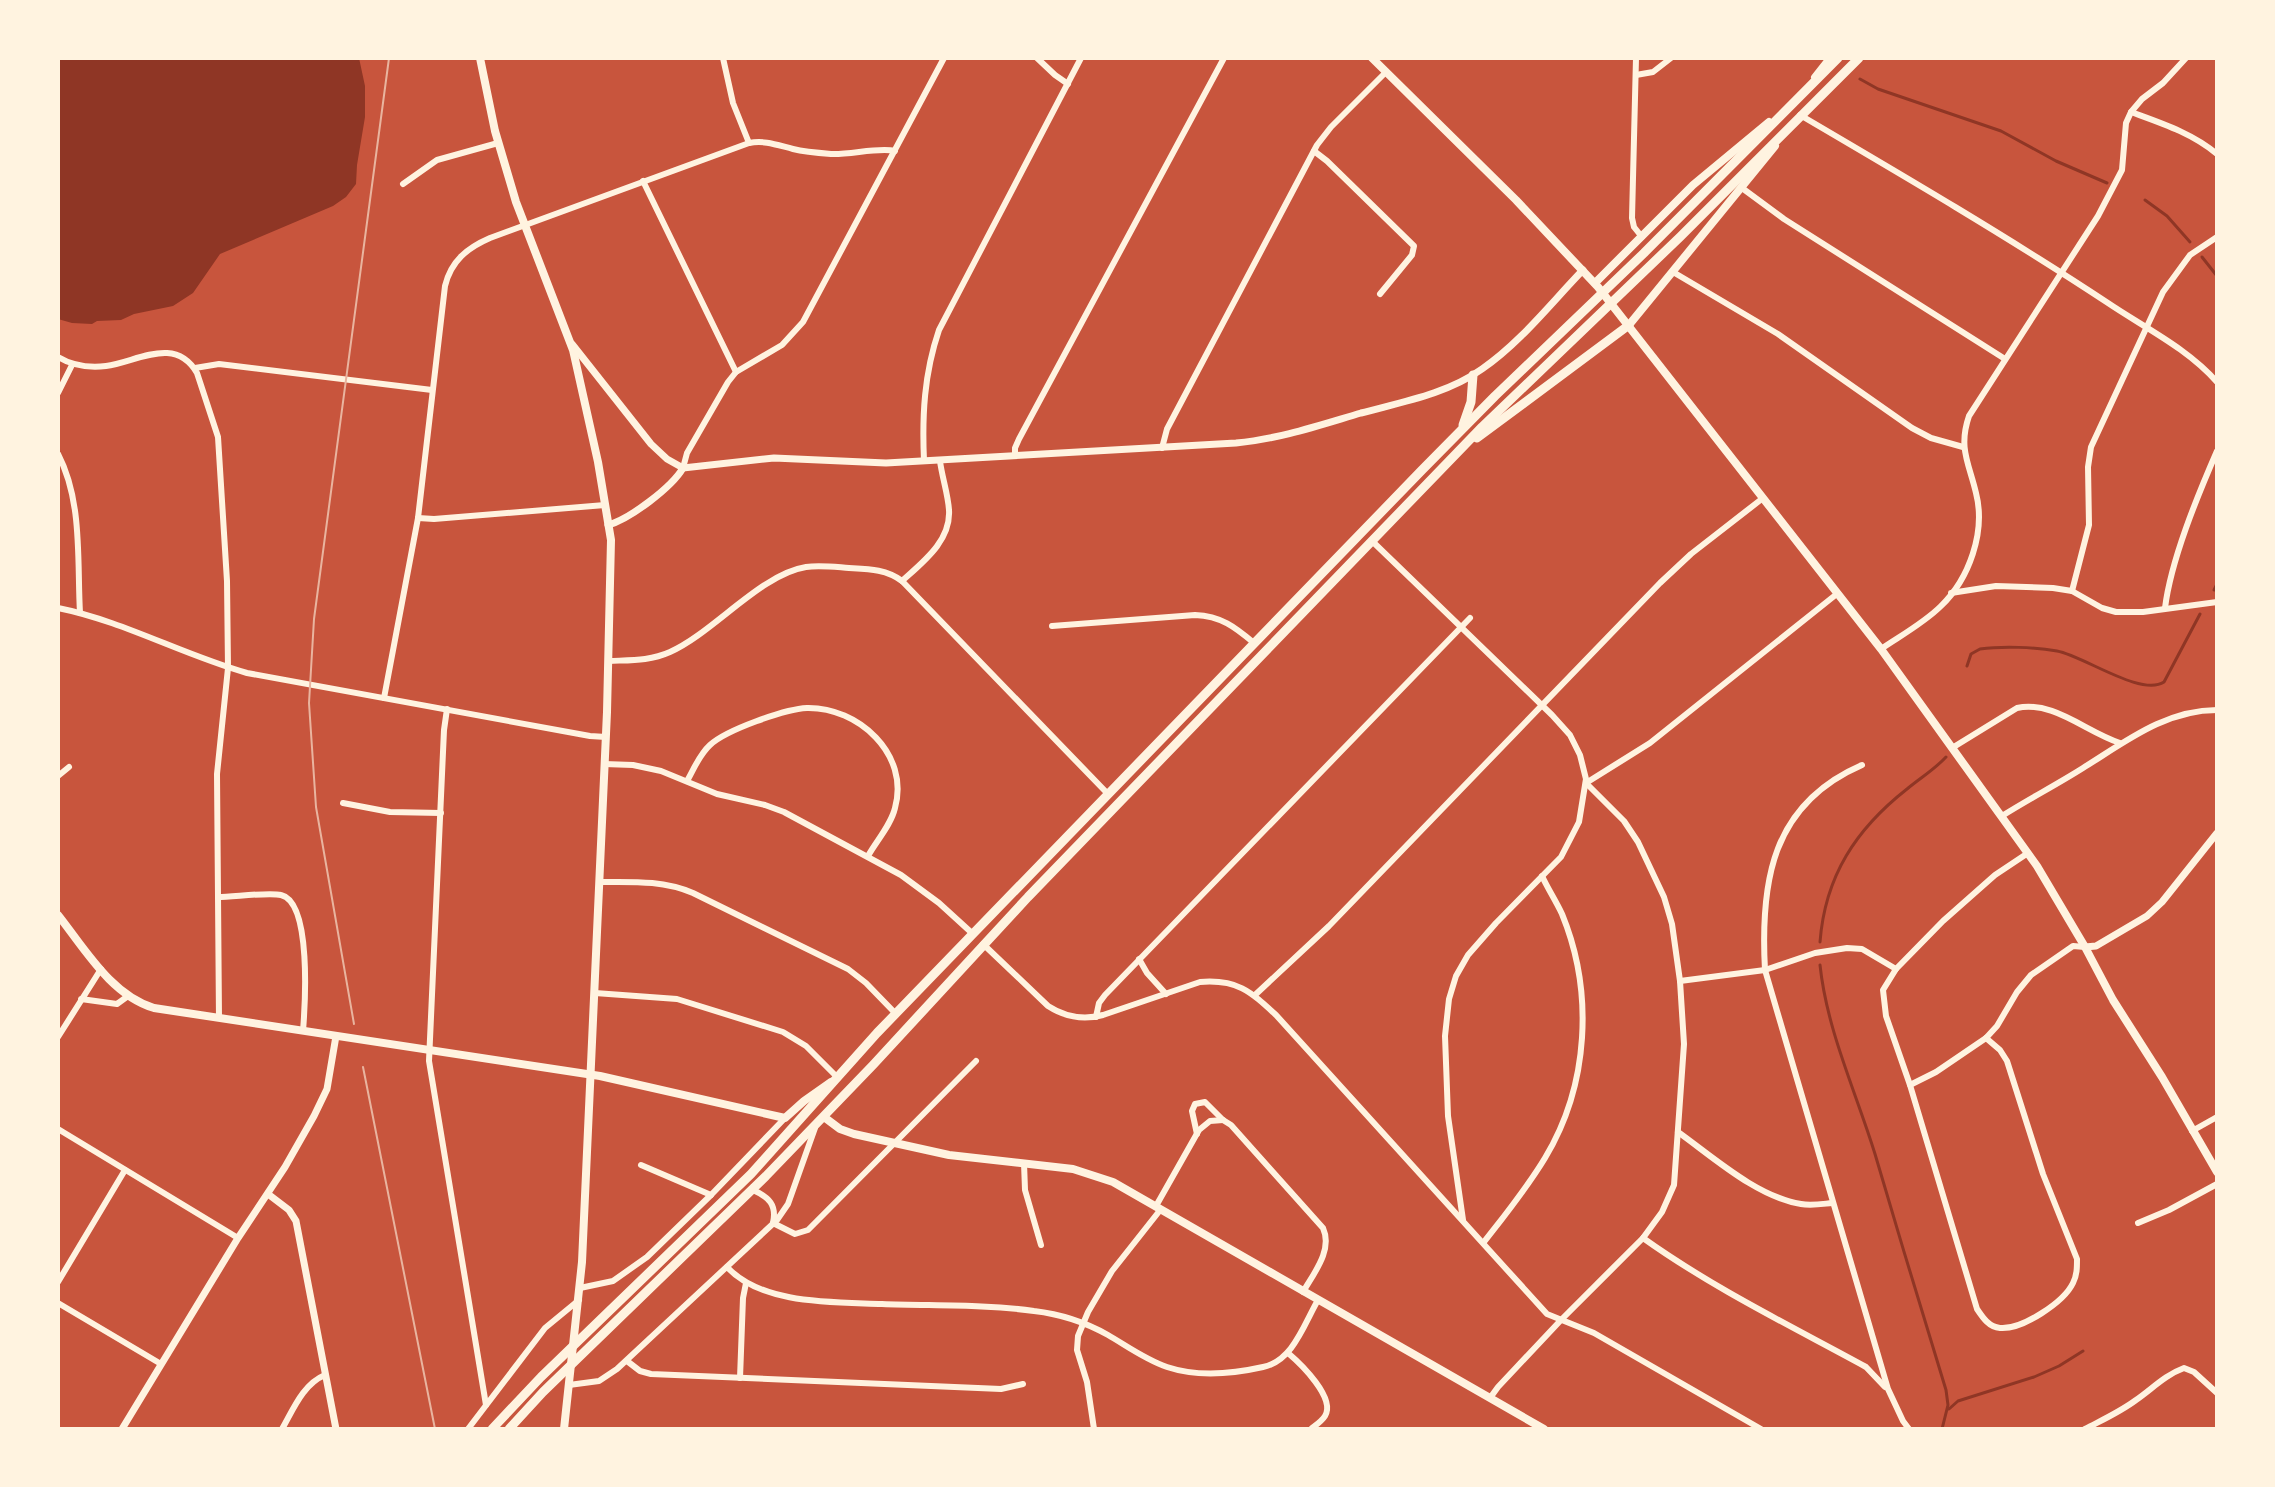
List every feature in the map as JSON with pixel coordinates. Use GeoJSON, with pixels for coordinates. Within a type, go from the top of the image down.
{"type":"FeatureCollection","features":[{"type":"Feature","properties":{"kind":"highway"},"geometry":{"type":"LineString","coordinates":[[492,1429],[529,1389],[739,1186],[896,1014],[1462,428],[1650,247],[1838,58]]}},
{"type":"Feature","properties":{"kind":"highway"},"geometry":{"type":"LineString","coordinates":[[509,1429],[543,1392],[753,1190],[983,944],[1457,453],[1859,58]]}},
{"type":"Feature","properties":{"kind":"highway"},"geometry":{"type":"LineString","coordinates":[[1457,453],[1629,325]]}},
{"type":"Feature","properties":{"kind":"highway"},"geometry":{"type":"LineString","coordinates":[[1462,428],[1471,402],[1473,375]]}},
{"type":"Feature","properties":{"kind":"main road"},"geometry":{"type":"LineString","coordinates":[[480,58],[498,143],[524,225],[571,342],[598,462],[612,557],[580,1288],[564,1429]]}},
{"type":"Feature","properties":{"kind":"main road"},"geometry":{"type":"LineString","coordinates":[[1372,58],[1516,200],[1596,285],[1881,649],[2028,853],[2217,1172]]}},
{"type":"Feature","properties":{"kind":"main road"},"geometry":{"type":"LineString","coordinates":[[1596,285],[1703,177],[1789,106]]}},
{"type":"Feature","properties":{"kind":"main road"},"geometry":{"type":"LineString","coordinates":[[1629,325],[1800,115]]}},
{"type":"Feature","properties":{"kind":"main road"},"geometry":{"type":"LineString","coordinates":[[58,915],[101,969],[128,996],[154,1008],[591,1075],[785,1118],[837,1077]]}},
{"type":"Feature","properties":{"kind":"main road"},"geometry":{"type":"LineString","coordinates":[[820,1121],[847,1132],[961,1157],[1061,1167],[1093,1174],[1123,1187],[1544,1429]]}},
{"type":"Feature","properties":{"kind":"street"},"geometry":{"type":"LineString","coordinates":[[723,58],[733,103],[749,143]]}},
{"type":"Feature","properties":{"kind":"street"},"geometry":{"type":"LineString","coordinates":[[608,525],[641,508],[674,481],[720,394],[736,372],[776,350],[799,328],[944,58]]}},
{"type":"Feature","properties":{"kind":"street"},"geometry":{"type":"LineString","coordinates":[[1037,58],[1068,84]]}},
{"type":"Feature","properties":{"kind":"street"},"geometry":{"type":"LineString","coordinates":[[924,461],[923,405],[939,330],[1081,58]]}},
{"type":"Feature","properties":{"kind":"street"},"geometry":{"type":"LineString","coordinates":[[1015,456],[1019,439],[1224,58]]}},
{"type":"Feature","properties":{"kind":"street"},"geometry":{"type":"LineString","coordinates":[[1636,58],[1632,218],[1634,227],[1642,237]]}},
{"type":"Feature","properties":{"kind":"street"},"geometry":{"type":"LineString","coordinates":[[1636,75],[1653,72],[1671,58]]}},
{"type":"Feature","properties":{"kind":"street"},"geometry":{"type":"LineString","coordinates":[[1801,94],[1829,58]]}},
{"type":"Feature","properties":{"kind":"street"},"geometry":{"type":"LineString","coordinates":[[1881,649],[1941,607],[1965,570],[1973,551],[1980,518],[1977,495],[1963,447],[1969,416],[2098,216],[2119,177],[2125,152],[2126,123],[2131,112],[2186,58]]}},
{"type":"Feature","properties":{"kind":"street"},"geometry":{"type":"LineString","coordinates":[[1162,448],[1165,434],[1314,151],[1331,127],[1386,72]]}},
{"type":"Feature","properties":{"kind":"street"},"geometry":{"type":"LineString","coordinates":[[2131,112],[2194,138],[2217,154]]}},
{"type":"Feature","properties":{"kind":"street"},"geometry":{"type":"LineString","coordinates":[[1800,115],[2061,272],[2196,360],[2217,382]]}},
{"type":"Feature","properties":{"kind":"street"},"geometry":{"type":"LineString","coordinates":[[384,698],[418,518],[444,292],[450,269],[462,254],[472,246],[524,225],[749,143],[770,142],[794,150],[833,154],[895,151]]}},
{"type":"Feature","properties":{"kind":"street"},"geometry":{"type":"LineString","coordinates":[[403,184],[437,160],[498,143]]}},
{"type":"Feature","properties":{"kind":"street"},"geometry":{"type":"LineString","coordinates":[[1314,151],[1414,246],[1412,255],[1380,294]]}},
{"type":"Feature","properties":{"kind":"street"},"geometry":{"type":"LineString","coordinates":[[643,181],[736,372]]}},
{"type":"Feature","properties":{"kind":"street"},"geometry":{"type":"LineString","coordinates":[[1742,188],[1784,219],[2005,359]]}},
{"type":"Feature","properties":{"kind":"street"},"geometry":{"type":"LineString","coordinates":[[2072,591],[2089,525],[2088,467],[2091,447],[2163,292],[2190,255],[2217,237]]}},
{"type":"Feature","properties":{"kind":"street"},"geometry":{"type":"LineString","coordinates":[[571,342],[651,444],[683,468],[774,458],[867,464],[1248,442],[1426,395],[1473,375],[1502,353],[1583,270]]}},
{"type":"Feature","properties":{"kind":"street"},"geometry":{"type":"LineString","coordinates":[[1673,272],[1778,334],[1912,428],[1931,438],[1963,447]]}},
{"type":"Feature","properties":{"kind":"street"},"geometry":{"type":"LineString","coordinates":[[58,357],[72,365],[107,366],[162,352],[182,357],[195,368],[218,437],[227,581],[228,668],[217,774],[219,1018]]}},
{"type":"Feature","properties":{"kind":"street"},"geometry":{"type":"LineString","coordinates":[[195,368],[219,364],[432,390]]}},
{"type":"Feature","properties":{"kind":"street"},"geometry":{"type":"LineString","coordinates":[[58,393],[72,365]]}},
{"type":"Feature","properties":{"kind":"street"},"geometry":{"type":"LineString","coordinates":[[2165,608],[2167,590],[2182,544],[2217,451]]}},
{"type":"Feature","properties":{"kind":"street"},"geometry":{"type":"LineString","coordinates":[[58,454],[66,470],[75,517],[80,613]]}},
{"type":"Feature","properties":{"kind":"street"},"geometry":{"type":"LineString","coordinates":[[902,581],[931,555],[948,524],[949,503],[940,461]]}},
{"type":"Feature","properties":{"kind":"street"},"geometry":{"type":"LineString","coordinates":[[1255,995],[1329,926],[1660,583],[1691,554],[1763,498]]}},
{"type":"Feature","properties":{"kind":"street"},"geometry":{"type":"LineString","coordinates":[[418,518],[605,505]]}},
{"type":"Feature","properties":{"kind":"street"},"geometry":{"type":"LineString","coordinates":[[1372,541],[1570,735],[1580,755],[1586,783],[1579,822],[1561,857],[1468,955],[1456,976],[1449,999],[1445,1036],[1448,1116],[1463,1220]]}},
{"type":"Feature","properties":{"kind":"street"},"geometry":{"type":"LineString","coordinates":[[609,661],[647,660],[674,651],[772,582],[797,569],[816,566],[887,572],[902,581],[1108,794]]}},
{"type":"Feature","properties":{"kind":"street"},"geometry":{"type":"LineString","coordinates":[[1951,593],[1996,586],[2072,591],[2102,608],[2116,612],[2217,602]]}},
{"type":"Feature","properties":{"kind":"street"},"geometry":{"type":"LineString","coordinates":[[1586,783],[1650,743],[1838,593]]}},
{"type":"Feature","properties":{"kind":"street"},"geometry":{"type":"LineString","coordinates":[[58,608],[80,613],[228,668],[606,737]]}},
{"type":"Feature","properties":{"kind":"street"},"geometry":{"type":"LineString","coordinates":[[1052,626],[1210,616],[1229,624],[1254,643]]}},
{"type":"Feature","properties":{"kind":"street"},"geometry":{"type":"LineString","coordinates":[[1096,1017],[1101,999],[1470,618]]}},
{"type":"Feature","properties":{"kind":"street"},"geometry":{"type":"LineString","coordinates":[[1952,748],[2017,708],[2028,705],[2059,714],[2120,743]]}},
{"type":"Feature","properties":{"kind":"street"},"geometry":{"type":"LineString","coordinates":[[687,781],[707,748],[733,731],[801,708],[825,710],[847,717],[880,741],[898,780],[892,817],[868,856]]}},
{"type":"Feature","properties":{"kind":"street"},"geometry":{"type":"LineString","coordinates":[[447,709],[429,1061],[486,1405]]}},
{"type":"Feature","properties":{"kind":"street"},"geometry":{"type":"LineString","coordinates":[[2002,816],[2120,743],[2178,714],[2217,710]]}},
{"type":"Feature","properties":{"kind":"street"},"geometry":{"type":"LineString","coordinates":[[604,764],[652,769],[717,794],[775,809],[901,875],[931,896],[973,934]]}},
{"type":"Feature","properties":{"kind":"street"},"geometry":{"type":"LineString","coordinates":[[1862,765],[1825,786],[1784,832],[1771,865],[1763,945],[1765,970],[1888,1389],[1909,1429]]}},
{"type":"Feature","properties":{"kind":"street"},"geometry":{"type":"LineString","coordinates":[[58,776],[69,767]]}},
{"type":"Feature","properties":{"kind":"street"},"geometry":{"type":"LineString","coordinates":[[1490,1398],[1561,1320],[1643,1238],[1670,1198],[1674,1185],[1684,1044],[1672,924],[1664,897],[1638,842],[1624,821],[1586,783]]}},
{"type":"Feature","properties":{"kind":"street"},"geometry":{"type":"LineString","coordinates":[[343,803],[390,812],[441,813]]}},
{"type":"Feature","properties":{"kind":"street"},"geometry":{"type":"LineString","coordinates":[[1910,1085],[1936,1072],[1986,1038],[2031,975],[2073,946],[2096,946],[2147,916],[2162,902],[2217,833]]}},
{"type":"Feature","properties":{"kind":"street"},"geometry":{"type":"LineString","coordinates":[[1986,1038],[2007,1061],[2043,1174],[2077,1259],[2077,1273],[2065,1295],[2048,1309],[2022,1323],[1998,1328],[1988,1324],[1977,1309],[1910,1085],[1886,1016],[1883,990],[1896,969],[1966,900],[1995,875],[2028,853]]}},
{"type":"Feature","properties":{"kind":"street"},"geometry":{"type":"LineString","coordinates":[[1484,1242],[1518,1199],[1546,1156],[1562,1123],[1578,1066],[1583,1032],[1582,992],[1575,954],[1561,914],[1542,876]]}},
{"type":"Feature","properties":{"kind":"street"},"geometry":{"type":"LineString","coordinates":[[599,882],[657,883],[693,893],[848,969],[896,1014]]}},
{"type":"Feature","properties":{"kind":"street"},"geometry":{"type":"LineString","coordinates":[[218,897],[279,895],[292,902],[302,935],[303,1031]]}},
{"type":"Feature","properties":{"kind":"street"},"geometry":{"type":"LineString","coordinates":[[983,944],[1053,1010],[1074,1017],[1096,1017],[1200,982],[1231,983],[1247,989],[1276,1015],[1547,1314],[1594,1333],[1761,1429]]}},
{"type":"Feature","properties":{"kind":"street"},"geometry":{"type":"LineString","coordinates":[[1680,981],[1765,970],[1815,953],[1847,948],[1862,949],[1896,969]]}},
{"type":"Feature","properties":{"kind":"street"},"geometry":{"type":"LineString","coordinates":[[1139,959],[1166,994]]}},
{"type":"Feature","properties":{"kind":"street"},"geometry":{"type":"LineString","coordinates":[[58,1037],[101,969]]}},
{"type":"Feature","properties":{"kind":"street"},"geometry":{"type":"LineString","coordinates":[[595,993],[677,999],[783,1032],[806,1046],[837,1077]]}},
{"type":"Feature","properties":{"kind":"street"},"geometry":{"type":"LineString","coordinates":[[81,999],[117,1004],[128,996]]}},
{"type":"Feature","properties":{"kind":"street"},"geometry":{"type":"LineString","coordinates":[[122,1429],[268,1194],[323,1099],[331,1074],[336,1036]]}},
{"type":"Feature","properties":{"kind":"street"},"geometry":{"type":"LineString","coordinates":[[773,1223],[793,1234],[806,1232],[976,1061]]}},
{"type":"Feature","properties":{"kind":"street"},"geometry":{"type":"LineString","coordinates":[[1197,1134],[1192,1111],[1198,1102],[1208,1103],[1241,1135],[1319,1223],[1326,1234],[1324,1253],[1303,1292]]}},
{"type":"Feature","properties":{"kind":"street"},"geometry":{"type":"LineString","coordinates":[[2192,1131],[2217,1117]]}},
{"type":"Feature","properties":{"kind":"street"},"geometry":{"type":"LineString","coordinates":[[580,1288],[608,1283],[647,1257],[785,1118]]}},
{"type":"Feature","properties":{"kind":"street"},"geometry":{"type":"LineString","coordinates":[[1094,1429],[1087,1382],[1077,1350],[1082,1323],[1118,1262],[1159,1208],[1197,1134],[1210,1121],[1223,1120]]}},
{"type":"Feature","properties":{"kind":"street"},"geometry":{"type":"LineString","coordinates":[[569,1385],[598,1381],[611,1374],[782,1214],[820,1121]]}},
{"type":"Feature","properties":{"kind":"street"},"geometry":{"type":"LineString","coordinates":[[58,1129],[238,1238]]}},
{"type":"Feature","properties":{"kind":"street"},"geometry":{"type":"LineString","coordinates":[[1678,1132],[1769,1193],[1797,1204],[1832,1203]]}},
{"type":"Feature","properties":{"kind":"street"},"geometry":{"type":"LineString","coordinates":[[1024,1163],[1025,1190],[1041,1245]]}},
{"type":"Feature","properties":{"kind":"street"},"geometry":{"type":"LineString","coordinates":[[641,1165],[711,1195]]}},
{"type":"Feature","properties":{"kind":"street"},"geometry":{"type":"LineString","coordinates":[[58,1282],[125,1170]]}},
{"type":"Feature","properties":{"kind":"street"},"geometry":{"type":"LineString","coordinates":[[2138,1223],[2217,1184]]}},
{"type":"Feature","properties":{"kind":"street"},"geometry":{"type":"LineString","coordinates":[[753,1190],[771,1200],[775,1210],[773,1223]]}},
{"type":"Feature","properties":{"kind":"street"},"geometry":{"type":"LineString","coordinates":[[268,1194],[289,1210],[296,1221],[336,1429]]}},
{"type":"Feature","properties":{"kind":"street"},"geometry":{"type":"LineString","coordinates":[[1643,1238],[1713,1283],[1866,1367],[1888,1389]]}},
{"type":"Feature","properties":{"kind":"street"},"geometry":{"type":"LineString","coordinates":[[727,1267],[746,1283],[811,1301],[1016,1309],[1060,1316],[1082,1323],[1158,1364],[1188,1372],[1260,1368],[1278,1362],[1288,1353],[1318,1300]]}},
{"type":"Feature","properties":{"kind":"street"},"geometry":{"type":"LineString","coordinates":[[740,1378],[746,1283]]}},
{"type":"Feature","properties":{"kind":"street"},"geometry":{"type":"LineString","coordinates":[[468,1429],[547,1325],[579,1300]]}},
{"type":"Feature","properties":{"kind":"street"},"geometry":{"type":"LineString","coordinates":[[58,1303],[161,1364]]}},
{"type":"Feature","properties":{"kind":"street"},"geometry":{"type":"LineString","coordinates":[[1288,1353],[1327,1398],[1325,1416],[1311,1429]]}},
{"type":"Feature","properties":{"kind":"street"},"geometry":{"type":"LineString","coordinates":[[627,1361],[640,1371],[651,1374],[1001,1389],[1023,1384]]}},
{"type":"Feature","properties":{"kind":"street"},"geometry":{"type":"LineString","coordinates":[[2085,1429],[2184,1368],[2194,1372],[2217,1393]]}},
{"type":"Feature","properties":{"kind":"street"},"geometry":{"type":"LineString","coordinates":[[282,1429],[308,1387],[325,1375]]}},
{"type":"Feature","properties":{"kind":"shaded area"},"geometry":{"type":"Polygon","coordinates":[[[58,58],[359,58],[365,86],[365,117],[356,184],[346,197],[333,206],[220,254],[193,293],[173,306],[92,324],[58,319],[58,58]]]}},
{"type":"Feature","properties":{"kind":"waterway"},"geometry":{"type":"LineString","coordinates":[[1860,79],[1878,89],[2001,131],[2056,161],[2107,183]]}},
{"type":"Feature","properties":{"kind":"waterway"},"geometry":{"type":"LineString","coordinates":[[2145,200],[2167,216],[2190,242]]}},
{"type":"Feature","properties":{"kind":"waterway"},"geometry":{"type":"LineString","coordinates":[[2202,257],[2217,276]]}},
{"type":"Feature","properties":{"kind":"waterway"},"geometry":{"type":"LineString","coordinates":[[2214,590],[2217,584]]}},
{"type":"Feature","properties":{"kind":"waterway"},"geometry":{"type":"LineString","coordinates":[[1967,666],[1971,654],[1980,649],[2039,649],[2068,654],[2127,680],[2154,685],[2164,682],[2200,614]]}},
{"type":"Feature","properties":{"kind":"waterway"},"geometry":{"type":"LineString","coordinates":[[1820,942],[1823,918],[1836,875],[1858,838],[1889,804],[1946,757]]}},
{"type":"Feature","properties":{"kind":"waterway"},"geometry":{"type":"LineString","coordinates":[[1820,965],[1835,1037],[1875,1154],[1946,1390],[1948,1405],[1942,1429]]}},
{"type":"Feature","properties":{"kind":"waterway"},"geometry":{"type":"LineString","coordinates":[[1949,1409],[1958,1401],[2034,1377],[2083,1351]]}},
{"type":"Feature","properties":{"kind":"tram line"},"geometry":{"type":"LineString","coordinates":[[354,1024],[316,807],[309,703],[314,619],[389,58]]}},
{"type":"Feature","properties":{"kind":"tram line"},"geometry":{"type":"LineString","coordinates":[[363,1067],[435,1429]]}}]}
